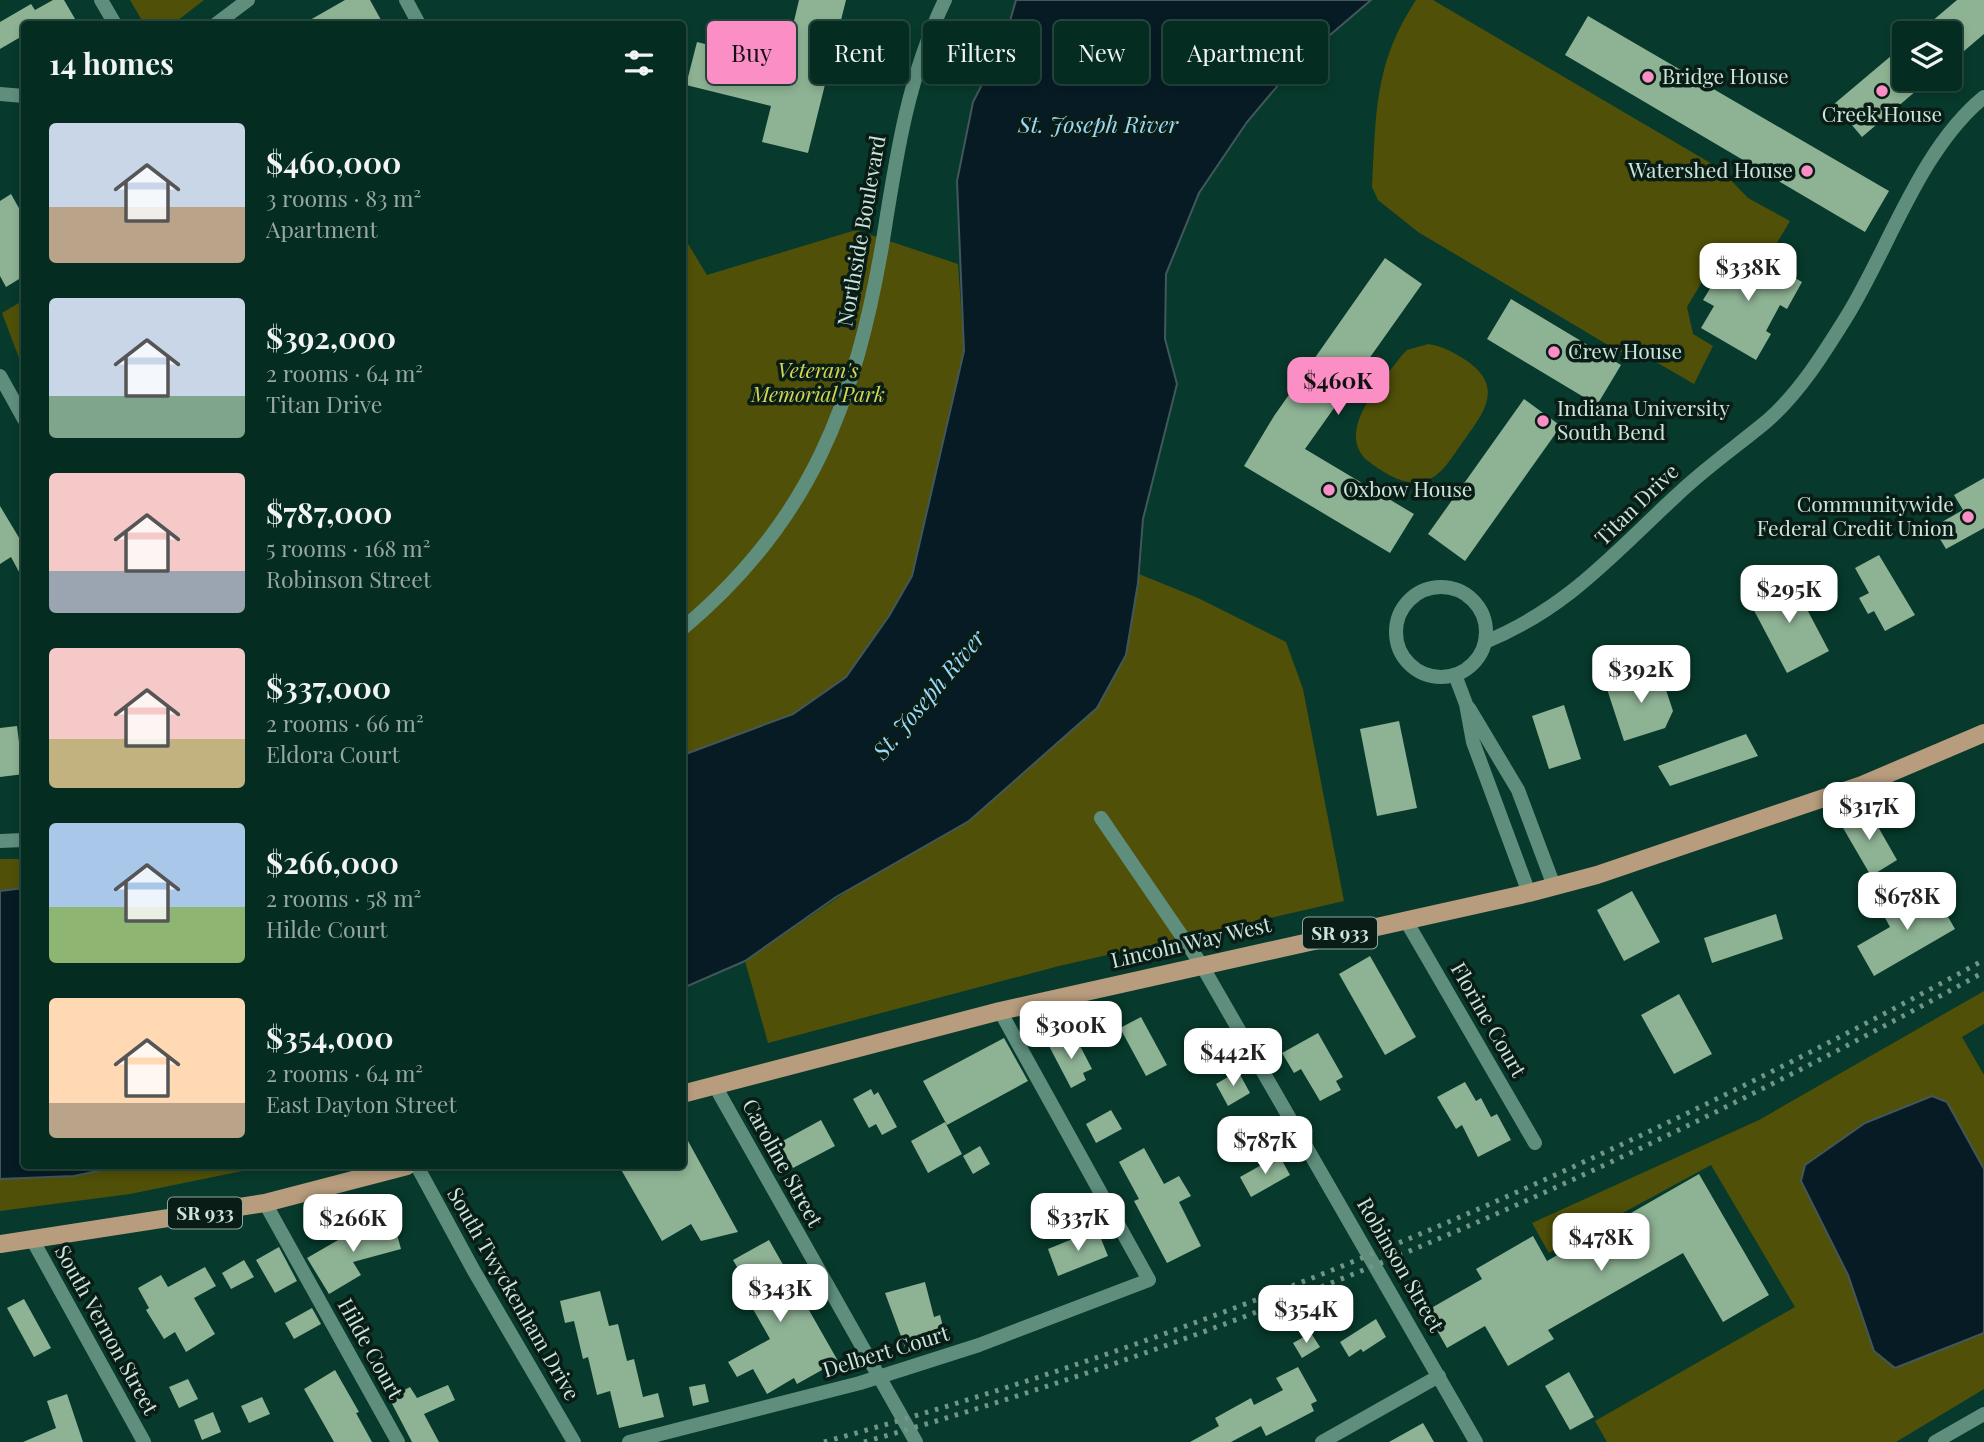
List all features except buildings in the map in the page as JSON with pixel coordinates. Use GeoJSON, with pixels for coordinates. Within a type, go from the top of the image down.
{"type":"FeatureCollection","features":[{"type":"Feature","properties":{"kind":"main road","name":"Lincoln Way West"},"geometry":{"type":"LineString","coordinates":[[686,1093],[1000,1010],[1554,887],[1720,835],[1862,785],[1984,733]]}},
{"type":"Feature","properties":{"kind":"main road","name":"SR 933"},"geometry":{"type":"LineString","coordinates":[[0,1244],[265,1203],[395,1169]]}},
{"type":"Feature","properties":{"kind":"street"},"geometry":{"type":"LineString","coordinates":[[101,0],[113,21]]}},
{"type":"Feature","properties":{"kind":"street"},"geometry":{"type":"LineString","coordinates":[[220,21],[248,0]]}},
{"type":"Feature","properties":{"kind":"street"},"geometry":{"type":"LineString","coordinates":[[406,0],[417,21]]}},
{"type":"Feature","properties":{"kind":"street","name":"Northside Boulevard"},"geometry":{"type":"LineString","coordinates":[[686,625],[733,582],[767,544],[813,473],[834,430],[862,348],[892,178],[914,78],[945,0]]}},
{"type":"Feature","properties":{"kind":"street"},"geometry":{"type":"LineString","coordinates":[[0,94],[21,96]]}},
{"type":"Feature","properties":{"kind":"street","name":"Titan Drive"},"geometry":{"type":"LineString","coordinates":[[1455,675],[1479,657],[1485,642],[1524,626],[1584,585],[1678,494],[1726,451],[1767,421],[1800,387],[1849,313],[1889,233],[1943,144],[1972,107],[1984,97]]}},
{"type":"Feature","properties":{"kind":"street"},"geometry":{"type":"LineString","coordinates":[[0,376],[21,414]]}},
{"type":"Feature","properties":{"kind":"street"},"geometry":{"type":"LineString","coordinates":[[1485,642],[1483,614],[1474,600],[1460,590],[1446,587],[1428,589],[1413,597],[1402,609],[1396,625],[1401,652],[1411,665],[1426,674],[1440,677],[1455,675],[1466,704],[1473,742],[1529,893]]}},
{"type":"Feature","properties":{"kind":"street"},"geometry":{"type":"LineString","coordinates":[[1466,704],[1487,733],[1518,790],[1554,887]]}},
{"type":"Feature","properties":{"kind":"street","name":"Robinson Street"},"geometry":{"type":"LineString","coordinates":[[1101,818],[1201,964],[1476,1442]]}},
{"type":"Feature","properties":{"kind":"street"},"geometry":{"type":"LineString","coordinates":[[0,841],[21,840]]}},
{"type":"Feature","properties":{"kind":"street","name":"Florine Court"},"geometry":{"type":"LineString","coordinates":[[1405,919],[1535,1143]]}},
{"type":"Feature","properties":{"kind":"street","name":"Delbert Court"},"geometry":{"type":"LineString","coordinates":[[629,1442],[879,1377],[1003,1336],[1149,1280],[1000,1010]]}},
{"type":"Feature","properties":{"kind":"street","name":"Caroline Street"},"geometry":{"type":"LineString","coordinates":[[715,1086],[916,1442]]}},
{"type":"Feature","properties":{"kind":"street","name":"South Twyckenham Drive"},"geometry":{"type":"LineString","coordinates":[[418,1169],[574,1442]]}},
{"type":"Feature","properties":{"kind":"street","name":"Hilde Court"},"geometry":{"type":"LineString","coordinates":[[265,1203],[398,1442]]}},
{"type":"Feature","properties":{"kind":"street","name":"South Vernon Street"},"geometry":{"type":"LineString","coordinates":[[32,1239],[144,1442]]}},
{"type":"Feature","properties":{"kind":"street"},"geometry":{"type":"LineString","coordinates":[[1322,1442],[1439,1376]]}},
{"type":"Feature","properties":{"kind":"street"},"geometry":{"type":"LineString","coordinates":[[1935,1442],[1984,1414]]}},
{"type":"Feature","properties":{"kind":"green space"},"geometry":{"type":"Polygon","coordinates":[[[130,0],[204,0],[177,21],[142,21],[130,0]]]}},
{"type":"Feature","properties":{"kind":"green space"},"geometry":{"type":"Polygon","coordinates":[[[1416,0],[1433,0],[1719,168],[1748,198],[1790,221],[1768,258],[1745,245],[1719,253],[1687,307],[1693,334],[1713,346],[1694,384],[1656,362],[1618,351],[1418,232],[1378,200],[1372,187],[1380,90],[1392,46],[1416,0]]]}},
{"type":"Feature","properties":{"kind":"green space","name":"Veteran's Memorial Park"},"geometry":{"type":"Polygon","coordinates":[[[856,230],[958,264],[964,351],[912,576],[889,616],[846,677],[793,714],[686,754],[686,241],[707,275],[856,230]]]}},
{"type":"Feature","properties":{"kind":"green space"},"geometry":{"type":"Polygon","coordinates":[[[21,302],[21,363],[2,313],[21,302]]]}},
{"type":"Feature","properties":{"kind":"green space"},"geometry":{"type":"Polygon","coordinates":[[[1428,344],[1449,350],[1467,361],[1479,371],[1486,382],[1488,392],[1476,424],[1444,468],[1429,480],[1415,483],[1386,474],[1368,461],[1359,449],[1356,435],[1365,406],[1402,355],[1407,350],[1428,344]]]}},
{"type":"Feature","properties":{"kind":"green space"},"geometry":{"type":"Polygon","coordinates":[[[1139,574],[1198,598],[1286,642],[1303,689],[1344,901],[1059,966],[768,1043],[745,961],[1035,763],[1097,708],[1126,655],[1139,574]]]}},
{"type":"Feature","properties":{"kind":"green space"},"geometry":{"type":"Polygon","coordinates":[[[0,859],[21,859],[21,888],[0,891],[0,859]]]}},
{"type":"Feature","properties":{"kind":"green space"},"geometry":{"type":"Polygon","coordinates":[[[1984,991],[1984,1024],[1962,1037],[1984,1075],[1984,1389],[1896,1442],[1607,1442],[1595,1421],[1795,1307],[1711,1165],[1549,1253],[1532,1223],[1759,1120],[1984,991]]]}},
{"type":"Feature","properties":{"kind":"green space"},"geometry":{"type":"Polygon","coordinates":[[[107,1169],[252,1169],[130,1194],[0,1211],[0,1179],[74,1176],[107,1169]]]}},
{"type":"Feature","properties":{"kind":"water","name":"St. Joseph River"},"geometry":{"type":"Polygon","coordinates":[[[1016,0],[1371,0],[1328,37],[1328,21],[1163,21],[1163,84],[1279,84],[1247,122],[1199,193],[1166,274],[1165,339],[1177,384],[1143,519],[1138,583],[1126,655],[1097,708],[969,821],[836,897],[745,961],[686,987],[686,754],[793,714],[846,677],[889,616],[912,576],[964,351],[957,181],[973,102],[982,84],[1040,84],[1040,21],[1010,21],[1016,0]]]}},
{"type":"Feature","properties":{"kind":"water"},"geometry":{"type":"Polygon","coordinates":[[[21,888],[21,1169],[107,1169],[74,1176],[0,1179],[0,891],[21,888]]]}},
{"type":"Feature","properties":{"kind":"water"},"geometry":{"type":"Polygon","coordinates":[[[1932,1096],[1947,1102],[1984,1169],[1984,1333],[1895,1368],[1874,1351],[1848,1275],[1801,1181],[1805,1165],[1865,1123],[1932,1096]]]}},
{"type":"Feature","properties":{"kind":"railway"},"geometry":{"type":"LineString","coordinates":[[824,1442],[1125,1348],[1272,1294],[1418,1235],[1705,1105],[1984,960]]}},
{"type":"Feature","properties":{"kind":"railway"},"geometry":{"type":"LineString","coordinates":[[864,1442],[1010,1398],[1154,1350],[1297,1297],[1438,1239],[1577,1178],[1714,1113],[1984,972]]}},
{"type":"Feature","properties":{"kind":"place","name":"Bridge House"},"geometry":{"type":"Point","coordinates":[1648,77]}},
{"type":"Feature","properties":{"kind":"place","name":"Creek House"},"geometry":{"type":"Point","coordinates":[1882,91]}},
{"type":"Feature","properties":{"kind":"place","name":"Watershed House"},"geometry":{"type":"Point","coordinates":[1807,171]}},
{"type":"Feature","properties":{"kind":"place","name":"Crew House"},"geometry":{"type":"Point","coordinates":[1554,352]}},
{"type":"Feature","properties":{"kind":"place","name":"Indiana University South Bend"},"geometry":{"type":"Point","coordinates":[1543,421]}},
{"type":"Feature","properties":{"kind":"place","name":"Oxbow House"},"geometry":{"type":"Point","coordinates":[1329,490]}},
{"type":"Feature","properties":{"kind":"place","name":"Communitywide Federal Credit Union"},"geometry":{"type":"Point","coordinates":[1968,517]}}]}
